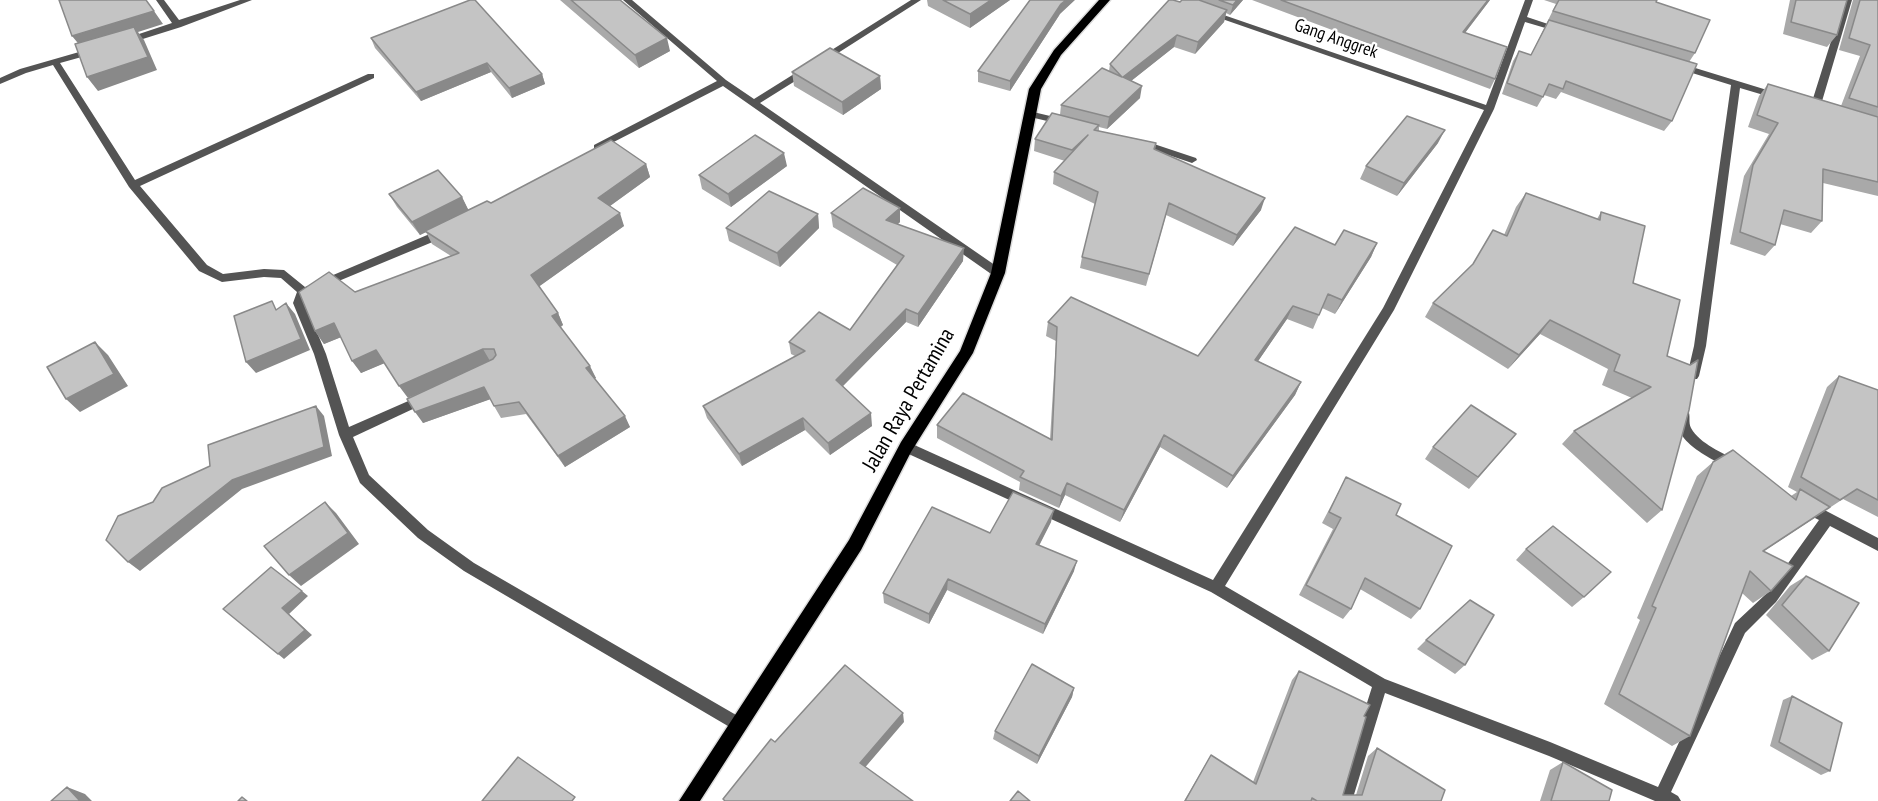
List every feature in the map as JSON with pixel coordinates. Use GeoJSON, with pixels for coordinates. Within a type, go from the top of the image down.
{"type":"FeatureCollection","features":[{"type":"Feature","properties":{"kind":"main road","name":"Jalan Raya Pertamina"},"geometry":{"type":"LineString","coordinates":[[689,801],[855,545],[906,447],[966,353],[998,273],[1035,89],[1043,72],[1064,42],[1106,0]]}},
{"type":"Feature","properties":{"kind":"street"},"geometry":{"type":"LineString","coordinates":[[160,0],[178,25]]}},
{"type":"Feature","properties":{"kind":"street"},"geometry":{"type":"LineString","coordinates":[[122,42],[248,0]]}},
{"type":"Feature","properties":{"kind":"street"},"geometry":{"type":"LineString","coordinates":[[627,0],[723,82],[755,102],[998,273]]}},
{"type":"Feature","properties":{"kind":"street"},"geometry":{"type":"LineString","coordinates":[[755,102],[917,0]]}},
{"type":"Feature","properties":{"kind":"street"},"geometry":{"type":"LineString","coordinates":[[1216,588],[1388,310],[1489,109],[1529,0]]}},
{"type":"Feature","properties":{"kind":"street"},"geometry":{"type":"LineString","coordinates":[[1815,108],[1848,0]]}},
{"type":"Feature","properties":{"kind":"street","name":"Gang Anggrek"},"geometry":{"type":"LineString","coordinates":[[1195,8],[1489,109]]}},
{"type":"Feature","properties":{"kind":"street"},"geometry":{"type":"LineString","coordinates":[[1523,18],[1568,32]]}},
{"type":"Feature","properties":{"kind":"street"},"geometry":{"type":"LineString","coordinates":[[0,81],[23,71],[100,49]]}},
{"type":"Feature","properties":{"kind":"street"},"geometry":{"type":"LineString","coordinates":[[55,62],[133,185],[203,268],[222,278],[264,273],[284,274],[304,292]]}},
{"type":"Feature","properties":{"kind":"street"},"geometry":{"type":"LineString","coordinates":[[1669,63],[1792,101]]}},
{"type":"Feature","properties":{"kind":"street"},"geometry":{"type":"LineString","coordinates":[[133,185],[371,76]]}},
{"type":"Feature","properties":{"kind":"street"},"geometry":{"type":"LineString","coordinates":[[583,155],[723,82]]}},
{"type":"Feature","properties":{"kind":"street"},"geometry":{"type":"LineString","coordinates":[[1736,83],[1700,346],[1682,421],[1689,436],[1749,473]]}},
{"type":"Feature","properties":{"kind":"street"},"geometry":{"type":"LineString","coordinates":[[1804,104],[1826,111]]}},
{"type":"Feature","properties":{"kind":"street"},"geometry":{"type":"LineString","coordinates":[[1029,114],[1078,125]]}},
{"type":"Feature","properties":{"kind":"street"},"geometry":{"type":"LineString","coordinates":[[1133,140],[1192,160]]}},
{"type":"Feature","properties":{"kind":"street"},"geometry":{"type":"LineString","coordinates":[[451,228],[304,292],[299,303],[320,354],[345,435],[364,479],[423,534],[470,567],[738,724]]}},
{"type":"Feature","properties":{"kind":"street"},"geometry":{"type":"LineString","coordinates":[[345,435],[441,390]]}},
{"type":"Feature","properties":{"kind":"street"},"geometry":{"type":"LineString","coordinates":[[906,447],[1216,588],[1380,684],[1550,749],[1668,798],[1740,628],[1771,598],[1827,519]]}},
{"type":"Feature","properties":{"kind":"street"},"geometry":{"type":"LineString","coordinates":[[1797,502],[1878,544]]}},
{"type":"Feature","properties":{"kind":"street"},"geometry":{"type":"LineString","coordinates":[[1344,801],[1380,684]]}},
{"type":"Feature","properties":{"kind":"building"},"geometry":{"type":"Polygon","coordinates":[[[59,0],[146,0],[154,11],[72,36],[59,0]]]}},
{"type":"Feature","properties":{"kind":"building"},"geometry":{"type":"Polygon","coordinates":[[[475,0],[542,74],[509,88],[487,63],[416,92],[371,38],[475,0]]]}},
{"type":"Feature","properties":{"kind":"building"},"geometry":{"type":"Polygon","coordinates":[[[571,0],[620,0],[667,38],[635,55],[571,0]]]}},
{"type":"Feature","properties":{"kind":"building"},"geometry":{"type":"Polygon","coordinates":[[[943,0],[991,0],[970,14],[943,0]]]}},
{"type":"Feature","properties":{"kind":"building"},"geometry":{"type":"Polygon","coordinates":[[[1030,0],[1066,0],[1061,4],[1010,81],[978,71],[1030,0]]]}},
{"type":"Feature","properties":{"kind":"building"},"geometry":{"type":"Polygon","coordinates":[[[1169,0],[1180,2],[1199,0],[1227,10],[1198,42],[1177,35],[1123,77],[1142,86],[1109,117],[1061,105],[1102,68],[1122,77],[1110,64],[1169,0]]]}},
{"type":"Feature","properties":{"kind":"building"},"geometry":{"type":"Polygon","coordinates":[[[1219,0],[1237,0],[1233,5],[1219,0]]]}},
{"type":"Feature","properties":{"kind":"building"},"geometry":{"type":"Polygon","coordinates":[[[1281,0],[1488,0],[1463,32],[1507,47],[1495,79],[1281,0]]]}},
{"type":"Feature","properties":{"kind":"building"},"geometry":{"type":"Polygon","coordinates":[[[1559,0],[1657,0],[1656,2],[1710,20],[1695,53],[1553,11],[1559,0]]]}},
{"type":"Feature","properties":{"kind":"building"},"geometry":{"type":"Polygon","coordinates":[[[1796,0],[1847,0],[1837,35],[1791,22],[1796,0]]]}},
{"type":"Feature","properties":{"kind":"building"},"geometry":{"type":"Polygon","coordinates":[[[1860,0],[1878,0],[1878,107],[1849,98],[1870,45],[1849,38],[1860,0]]]}},
{"type":"Feature","properties":{"kind":"building"},"geometry":{"type":"Polygon","coordinates":[[[1549,20],[1697,64],[1672,121],[1566,81],[1563,89],[1549,84],[1543,97],[1507,83],[1519,51],[1531,55],[1549,20]]]}},
{"type":"Feature","properties":{"kind":"building"},"geometry":{"type":"Polygon","coordinates":[[[134,27],[148,57],[87,77],[75,44],[134,27]]]}},
{"type":"Feature","properties":{"kind":"building"},"geometry":{"type":"Polygon","coordinates":[[[830,48],[880,76],[842,102],[792,72],[830,48]]]}},
{"type":"Feature","properties":{"kind":"building"},"geometry":{"type":"Polygon","coordinates":[[[1768,84],[1878,117],[1878,182],[1823,169],[1822,221],[1784,210],[1775,245],[1740,232],[1753,165],[1778,123],[1757,115],[1768,84]]]}},
{"type":"Feature","properties":{"kind":"building"},"geometry":{"type":"Polygon","coordinates":[[[1052,113],[1099,125],[1094,130],[1156,143],[1154,149],[1265,198],[1237,235],[1169,203],[1149,274],[1082,257],[1098,192],[1054,172],[1088,135],[1072,150],[1035,139],[1052,113]]]}},
{"type":"Feature","properties":{"kind":"building"},"geometry":{"type":"Polygon","coordinates":[[[1407,116],[1445,130],[1404,183],[1366,166],[1407,116]]]}},
{"type":"Feature","properties":{"kind":"building"},"geometry":{"type":"Polygon","coordinates":[[[755,135],[784,153],[728,194],[699,175],[755,135]]]}},
{"type":"Feature","properties":{"kind":"building"},"geometry":{"type":"Polygon","coordinates":[[[611,140],[646,164],[598,198],[620,213],[531,275],[558,313],[552,316],[590,366],[586,368],[625,416],[558,456],[519,402],[494,406],[484,387],[415,412],[407,399],[493,359],[496,355],[494,349],[483,349],[399,386],[376,350],[352,361],[334,323],[315,331],[299,292],[329,272],[355,292],[459,253],[425,231],[487,201],[491,203],[611,140]]]}},
{"type":"Feature","properties":{"kind":"building"},"geometry":{"type":"Polygon","coordinates":[[[438,170],[462,197],[412,222],[389,194],[438,170]]]}},
{"type":"Feature","properties":{"kind":"building"},"geometry":{"type":"Polygon","coordinates":[[[863,188],[900,208],[886,220],[964,248],[918,314],[906,309],[836,380],[871,413],[828,443],[803,418],[739,454],[703,406],[805,351],[789,342],[819,312],[850,330],[904,256],[831,213],[863,188]]]}},
{"type":"Feature","properties":{"kind":"building"},"geometry":{"type":"Polygon","coordinates":[[[769,191],[818,214],[777,253],[726,228],[769,191]]]}},
{"type":"Feature","properties":{"kind":"building"},"geometry":{"type":"Polygon","coordinates":[[[1526,193],[1600,220],[1601,212],[1645,226],[1633,283],[1680,300],[1667,356],[1690,365],[1698,360],[1689,410],[1662,510],[1574,431],[1651,387],[1614,371],[1620,355],[1550,320],[1519,355],[1433,303],[1473,264],[1493,230],[1507,236],[1526,193]]]}},
{"type":"Feature","properties":{"kind":"building"},"geometry":{"type":"Polygon","coordinates":[[[1295,227],[1335,245],[1344,230],[1377,243],[1342,300],[1328,294],[1319,315],[1293,306],[1255,360],[1301,382],[1233,476],[1164,435],[1124,510],[1067,483],[1061,496],[1020,477],[1024,471],[937,425],[963,393],[1052,440],[1057,327],[1048,322],[1071,297],[1198,356],[1295,227]]]}},
{"type":"Feature","properties":{"kind":"building"},"geometry":{"type":"Polygon","coordinates":[[[272,301],[276,310],[286,303],[301,339],[246,362],[234,316],[272,301]]]}},
{"type":"Feature","properties":{"kind":"building"},"geometry":{"type":"Polygon","coordinates":[[[95,342],[114,374],[66,399],[47,367],[95,342]]]}},
{"type":"Feature","properties":{"kind":"building"},"geometry":{"type":"Polygon","coordinates":[[[1839,376],[1878,390],[1878,500],[1857,489],[1840,500],[1801,477],[1839,376]]]}},
{"type":"Feature","properties":{"kind":"building"},"geometry":{"type":"Polygon","coordinates":[[[1471,405],[1516,434],[1478,477],[1433,447],[1471,405]]]}},
{"type":"Feature","properties":{"kind":"building"},"geometry":{"type":"Polygon","coordinates":[[[316,406],[324,447],[232,480],[128,562],[106,540],[118,516],[153,502],[162,488],[210,466],[208,445],[316,406]]]}},
{"type":"Feature","properties":{"kind":"building"},"geometry":{"type":"Polygon","coordinates":[[[1733,450],[1796,500],[1800,489],[1830,507],[1763,551],[1793,566],[1771,591],[1750,571],[1690,736],[1619,694],[1656,608],[1652,606],[1713,462],[1733,450]]]}},
{"type":"Feature","properties":{"kind":"building"},"geometry":{"type":"Polygon","coordinates":[[[1346,477],[1401,504],[1396,515],[1452,546],[1420,609],[1365,578],[1351,609],[1306,585],[1341,518],[1329,512],[1346,477]]]}},
{"type":"Feature","properties":{"kind":"building"},"geometry":{"type":"Polygon","coordinates":[[[1013,492],[1054,510],[1036,544],[1077,561],[1045,624],[948,579],[929,614],[883,593],[932,507],[990,533],[1013,492]]]}},
{"type":"Feature","properties":{"kind":"building"},"geometry":{"type":"Polygon","coordinates":[[[325,502],[348,533],[289,575],[264,546],[325,502]]]}},
{"type":"Feature","properties":{"kind":"building"},"geometry":{"type":"Polygon","coordinates":[[[1553,526],[1611,572],[1584,597],[1526,549],[1553,526]]]}},
{"type":"Feature","properties":{"kind":"building"},"geometry":{"type":"Polygon","coordinates":[[[271,567],[302,591],[282,608],[305,630],[278,654],[223,609],[271,567]]]}},
{"type":"Feature","properties":{"kind":"building"},"geometry":{"type":"Polygon","coordinates":[[[1806,576],[1859,603],[1829,651],[1782,605],[1806,576]]]}},
{"type":"Feature","properties":{"kind":"building"},"geometry":{"type":"Polygon","coordinates":[[[1470,600],[1494,615],[1465,665],[1426,640],[1470,600]]]}},
{"type":"Feature","properties":{"kind":"building"},"geometry":{"type":"Polygon","coordinates":[[[1032,664],[1074,688],[1039,756],[995,731],[1032,664]]]}},
{"type":"Feature","properties":{"kind":"building"},"geometry":{"type":"Polygon","coordinates":[[[845,665],[903,713],[860,763],[913,801],[725,801],[723,799],[771,739],[775,742],[845,665]]]}},
{"type":"Feature","properties":{"kind":"building"},"geometry":{"type":"Polygon","coordinates":[[[1299,671],[1370,705],[1364,716],[1366,717],[1343,795],[1362,795],[1377,748],[1445,790],[1441,801],[1317,801],[1312,798],[1311,801],[1185,801],[1211,755],[1256,784],[1299,671]]]}},
{"type":"Feature","properties":{"kind":"building"},"geometry":{"type":"Polygon","coordinates":[[[1792,696],[1842,723],[1830,771],[1779,742],[1792,696]]]}},
{"type":"Feature","properties":{"kind":"building"},"geometry":{"type":"Polygon","coordinates":[[[518,757],[575,797],[572,801],[482,801],[518,757]]]}},
{"type":"Feature","properties":{"kind":"building"},"geometry":{"type":"Polygon","coordinates":[[[1563,762],[1612,790],[1609,801],[1551,801],[1563,762]]]}},
{"type":"Feature","properties":{"kind":"building"},"geometry":{"type":"Polygon","coordinates":[[[67,787],[80,801],[51,801],[67,787]]]}},
{"type":"Feature","properties":{"kind":"building"},"geometry":{"type":"Polygon","coordinates":[[[1018,791],[1030,801],[1010,801],[1018,791]]]}}]}
